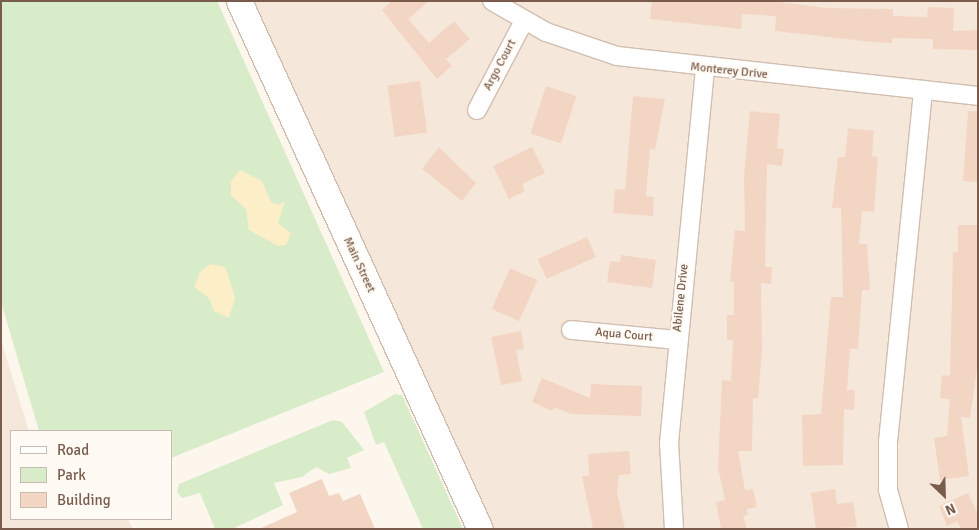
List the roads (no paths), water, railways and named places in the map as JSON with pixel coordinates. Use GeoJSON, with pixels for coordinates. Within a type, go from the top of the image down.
{"type":"FeatureCollection","features":[{"type":"Feature","properties":{"kind":"main road","name":"Main Street"},"geometry":{"type":"LineString","coordinates":[[239,1],[480,529]]}},
{"type":"Feature","properties":{"kind":"street","name":"Monterey Drive"},"geometry":{"type":"LineString","coordinates":[[492,1],[524,21],[582,47],[617,56],[705,68],[978,96]]}},
{"type":"Feature","properties":{"kind":"street","name":"Argo Court"},"geometry":{"type":"LineString","coordinates":[[476,110],[524,21]]}},
{"type":"Feature","properties":{"kind":"street","name":"Abilene Drive"},"geometry":{"type":"LineString","coordinates":[[674,529],[668,460],[677,340],[705,68]]}},
{"type":"Feature","properties":{"kind":"street"},"geometry":{"type":"LineString","coordinates":[[899,529],[888,490],[888,442],[923,90]]}},
{"type":"Feature","properties":{"kind":"street","name":"Aqua Court"},"geometry":{"type":"LineString","coordinates":[[571,330],[677,340]]}}]}
